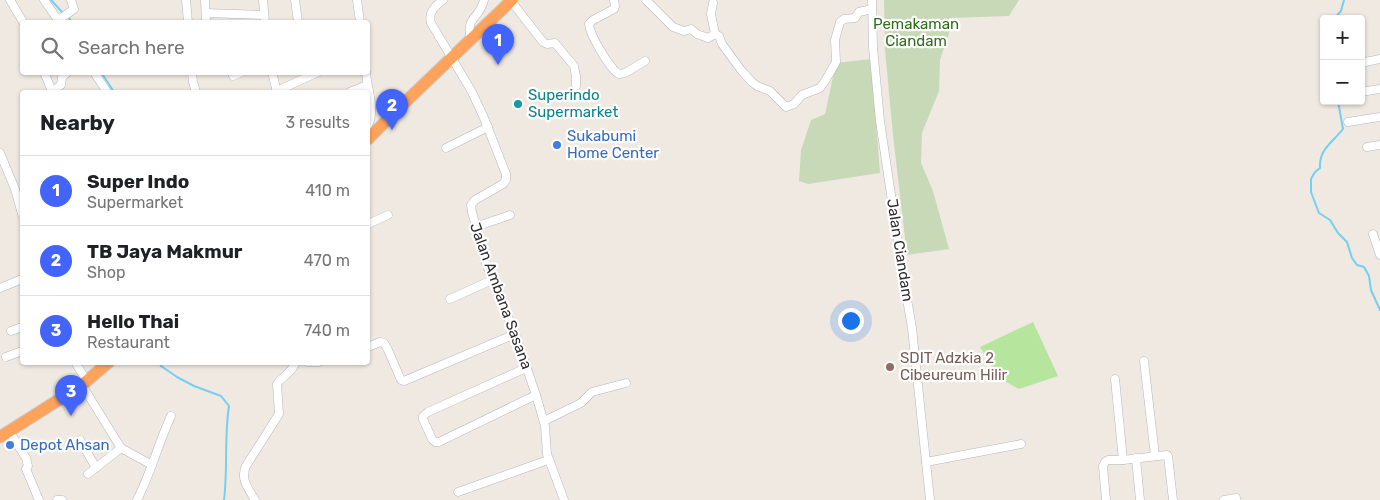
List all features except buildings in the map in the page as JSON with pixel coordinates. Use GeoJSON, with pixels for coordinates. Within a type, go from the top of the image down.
{"type":"FeatureCollection","features":[{"type":"Feature","properties":{"kind":"highway"},"geometry":{"type":"LineString","coordinates":[[370,138],[512,0]]}},
{"type":"Feature","properties":{"kind":"highway"},"geometry":{"type":"LineString","coordinates":[[5,434],[84,382],[104,365]]}},
{"type":"Feature","properties":{"kind":"street"},"geometry":{"type":"LineString","coordinates":[[10,0],[22,20]]}},
{"type":"Feature","properties":{"kind":"street"},"geometry":{"type":"LineString","coordinates":[[44,0],[56,20]]}},
{"type":"Feature","properties":{"kind":"street"},"geometry":{"type":"LineString","coordinates":[[58,20],[74,9],[71,0]]}},
{"type":"Feature","properties":{"kind":"street"},"geometry":{"type":"LineString","coordinates":[[186,0],[188,20]]}},
{"type":"Feature","properties":{"kind":"street"},"geometry":{"type":"LineString","coordinates":[[206,0],[206,20]]}},
{"type":"Feature","properties":{"kind":"street"},"geometry":{"type":"LineString","coordinates":[[206,13],[265,19],[263,0]]}},
{"type":"Feature","properties":{"kind":"street"},"geometry":{"type":"LineString","coordinates":[[295,0],[298,20]]}},
{"type":"Feature","properties":{"kind":"street"},"geometry":{"type":"LineString","coordinates":[[357,0],[360,20]]}},
{"type":"Feature","properties":{"kind":"street","name":"Jalan Ambana Sasana"},"geometry":{"type":"LineString","coordinates":[[443,0],[432,10],[431,23],[472,92],[506,174],[506,180],[499,188],[478,197],[472,203],[471,208],[475,227],[482,254],[515,334],[536,395],[544,421],[548,460],[564,500]]}},
{"type":"Feature","properties":{"kind":"street"},"geometry":{"type":"LineString","coordinates":[[471,40],[470,23],[483,5],[484,0]]}},
{"type":"Feature","properties":{"kind":"street"},"geometry":{"type":"LineString","coordinates":[[512,0],[543,42],[555,44],[574,66],[576,86]]}},
{"type":"Feature","properties":{"kind":"street"},"geometry":{"type":"LineString","coordinates":[[614,0],[614,8],[589,24],[595,41],[614,70],[619,74],[625,73],[645,61]]}},
{"type":"Feature","properties":{"kind":"street"},"geometry":{"type":"LineString","coordinates":[[646,0],[673,26],[684,31],[692,30],[708,38],[715,34]]}},
{"type":"Feature","properties":{"kind":"street","name":"Jalan Ciandam"},"geometry":{"type":"LineString","coordinates":[[872,0],[873,47],[881,130],[912,328],[930,500]]}},
{"type":"Feature","properties":{"kind":"street"},"geometry":{"type":"LineString","coordinates":[[713,3],[711,14],[715,34],[719,36],[722,44],[752,82],[770,91],[787,107],[794,104],[802,95],[820,88],[825,82],[836,62],[835,40],[840,22],[844,19],[855,18],[861,11],[872,9]]}},
{"type":"Feature","properties":{"kind":"street"},"geometry":{"type":"LineString","coordinates":[[1365,62],[1380,59]]}},
{"type":"Feature","properties":{"kind":"street"},"geometry":{"type":"LineString","coordinates":[[46,75],[51,90]]}},
{"type":"Feature","properties":{"kind":"street"},"geometry":{"type":"LineString","coordinates":[[54,90],[60,85],[61,78],[64,75]]}},
{"type":"Feature","properties":{"kind":"street"},"geometry":{"type":"LineString","coordinates":[[96,75],[106,90]]}},
{"type":"Feature","properties":{"kind":"street"},"geometry":{"type":"LineString","coordinates":[[192,75],[195,90]]}},
{"type":"Feature","properties":{"kind":"street"},"geometry":{"type":"LineString","coordinates":[[273,75],[276,90]]}},
{"type":"Feature","properties":{"kind":"street"},"geometry":{"type":"LineString","coordinates":[[280,90],[312,75]]}},
{"type":"Feature","properties":{"kind":"street"},"geometry":{"type":"LineString","coordinates":[[366,75],[367,90]]}},
{"type":"Feature","properties":{"kind":"street"},"geometry":{"type":"LineString","coordinates":[[355,90],[367,85]]}},
{"type":"Feature","properties":{"kind":"street"},"geometry":{"type":"LineString","coordinates":[[1365,91],[1380,89]]}},
{"type":"Feature","properties":{"kind":"street"},"geometry":{"type":"LineString","coordinates":[[1348,122],[1380,117]]}},
{"type":"Feature","properties":{"kind":"street"},"geometry":{"type":"LineString","coordinates":[[446,148],[488,127]]}},
{"type":"Feature","properties":{"kind":"street"},"geometry":{"type":"LineString","coordinates":[[1367,147],[1380,145]]}},
{"type":"Feature","properties":{"kind":"street"},"geometry":{"type":"LineString","coordinates":[[0,153],[20,195]]}},
{"type":"Feature","properties":{"kind":"street"},"geometry":{"type":"LineString","coordinates":[[370,223],[388,215]]}},
{"type":"Feature","properties":{"kind":"street"},"geometry":{"type":"LineString","coordinates":[[475,227],[510,215]]}},
{"type":"Feature","properties":{"kind":"street"},"geometry":{"type":"LineString","coordinates":[[1372,234],[1380,254]]}},
{"type":"Feature","properties":{"kind":"street"},"geometry":{"type":"LineString","coordinates":[[0,288],[20,280]]}},
{"type":"Feature","properties":{"kind":"street"},"geometry":{"type":"LineString","coordinates":[[450,299],[492,280]]}},
{"type":"Feature","properties":{"kind":"street"},"geometry":{"type":"LineString","coordinates":[[12,331],[20,328]]}},
{"type":"Feature","properties":{"kind":"street"},"geometry":{"type":"LineString","coordinates":[[370,346],[380,342],[384,343],[401,380],[404,381],[515,334]]}},
{"type":"Feature","properties":{"kind":"street"},"geometry":{"type":"LineString","coordinates":[[6,357],[20,352]]}},
{"type":"Feature","properties":{"kind":"street"},"geometry":{"type":"LineString","coordinates":[[1144,361],[1154,456]]}},
{"type":"Feature","properties":{"kind":"street"},"geometry":{"type":"LineString","coordinates":[[76,365],[121,448],[152,465]]}},
{"type":"Feature","properties":{"kind":"street"},"geometry":{"type":"LineString","coordinates":[[255,500],[244,481],[243,473],[279,414],[277,384],[280,379],[289,373],[294,365]]}},
{"type":"Feature","properties":{"kind":"street"},"geometry":{"type":"LineString","coordinates":[[526,368],[428,412],[423,416],[423,419],[432,439],[439,442],[536,395]]}},
{"type":"Feature","properties":{"kind":"street"},"geometry":{"type":"LineString","coordinates":[[1115,379],[1123,460]]}},
{"type":"Feature","properties":{"kind":"street"},"geometry":{"type":"LineString","coordinates":[[544,421],[581,403],[592,392],[626,383]]}},
{"type":"Feature","properties":{"kind":"street"},"geometry":{"type":"LineString","coordinates":[[137,500],[171,416]]}},
{"type":"Feature","properties":{"kind":"street"},"geometry":{"type":"LineString","coordinates":[[5,434],[26,458],[28,466],[26,469],[39,500]]}},
{"type":"Feature","properties":{"kind":"street"},"geometry":{"type":"LineString","coordinates":[[80,440],[96,468]]}},
{"type":"Feature","properties":{"kind":"street"},"geometry":{"type":"LineString","coordinates":[[926,462],[1021,444]]}},
{"type":"Feature","properties":{"kind":"street"},"geometry":{"type":"LineString","coordinates":[[88,474],[121,448]]}},
{"type":"Feature","properties":{"kind":"street"},"geometry":{"type":"LineString","coordinates":[[1106,500],[1103,466],[1105,462],[1108,460],[1123,460],[1167,454],[1173,500]]}},
{"type":"Feature","properties":{"kind":"street"},"geometry":{"type":"LineString","coordinates":[[1136,458],[1140,500]]}},
{"type":"Feature","properties":{"kind":"street"},"geometry":{"type":"LineString","coordinates":[[458,492],[548,460]]}},
{"type":"Feature","properties":{"kind":"street"},"geometry":{"type":"LineString","coordinates":[[1224,500],[1236,498]]}},
{"type":"Feature","properties":{"kind":"street"},"geometry":{"type":"LineString","coordinates":[[57,500],[62,500]]}},
{"type":"Feature","properties":{"kind":"green space","name":"Pemakaman Ciandam"},"geometry":{"type":"Polygon","coordinates":[[[884,0],[1019,0],[1009,16],[949,18],[949,33],[940,60],[939,91],[922,133],[921,163],[933,191],[949,249],[907,255],[885,50],[884,0]]]}},
{"type":"Feature","properties":{"kind":"green space","name":"Pemakaman Ciandam"},"geometry":{"type":"Polygon","coordinates":[[[871,59],[880,173],[808,184],[799,181],[801,150],[811,120],[825,114],[836,63],[871,59]]]}},
{"type":"Feature","properties":{"kind":"green space"},"geometry":{"type":"Polygon","coordinates":[[[1033,322],[1058,376],[1019,389],[999,378],[980,347],[1033,322]]]}},
{"type":"Feature","properties":{"kind":"waterway"},"geometry":{"type":"LineString","coordinates":[[51,0],[64,14]]}},
{"type":"Feature","properties":{"kind":"waterway"},"geometry":{"type":"LineString","coordinates":[[1338,15],[1341,11],[1344,0]]}},
{"type":"Feature","properties":{"kind":"waterway"},"geometry":{"type":"LineString","coordinates":[[103,75],[113,90]]}},
{"type":"Feature","properties":{"kind":"waterway"},"geometry":{"type":"LineString","coordinates":[[1339,105],[1343,129],[1324,151],[1320,161],[1320,168],[1311,179],[1311,192],[1319,213],[1330,220],[1338,233],[1347,242],[1352,258],[1357,265],[1364,267],[1369,276],[1371,290],[1380,310]]}},
{"type":"Feature","properties":{"kind":"waterway"},"geometry":{"type":"LineString","coordinates":[[160,365],[194,386],[221,396],[229,406],[224,500]]}},
{"type":"Feature","properties":{"kind":"place","name":"Super Indo"},"geometry":{"type":"Point","coordinates":[498,65]}},
{"type":"Feature","properties":{"kind":"place","name":"Superindo Supermarket"},"geometry":{"type":"Point","coordinates":[518,104]}},
{"type":"Feature","properties":{"kind":"place","name":"TB Jaya Makmur"},"geometry":{"type":"Point","coordinates":[392,130]}},
{"type":"Feature","properties":{"kind":"place","name":"Sukabumi Home Center"},"geometry":{"type":"Point","coordinates":[557,145]}},
{"type":"Feature","properties":{"kind":"place","name":"SDIT Adzkia 2 Cibeureum Hilir"},"geometry":{"type":"Point","coordinates":[890,367]}},
{"type":"Feature","properties":{"kind":"place","name":"Hello Thai"},"geometry":{"type":"Point","coordinates":[71,416]}},
{"type":"Feature","properties":{"kind":"place","name":"Depot Ahsan"},"geometry":{"type":"Point","coordinates":[10,445]}}]}
